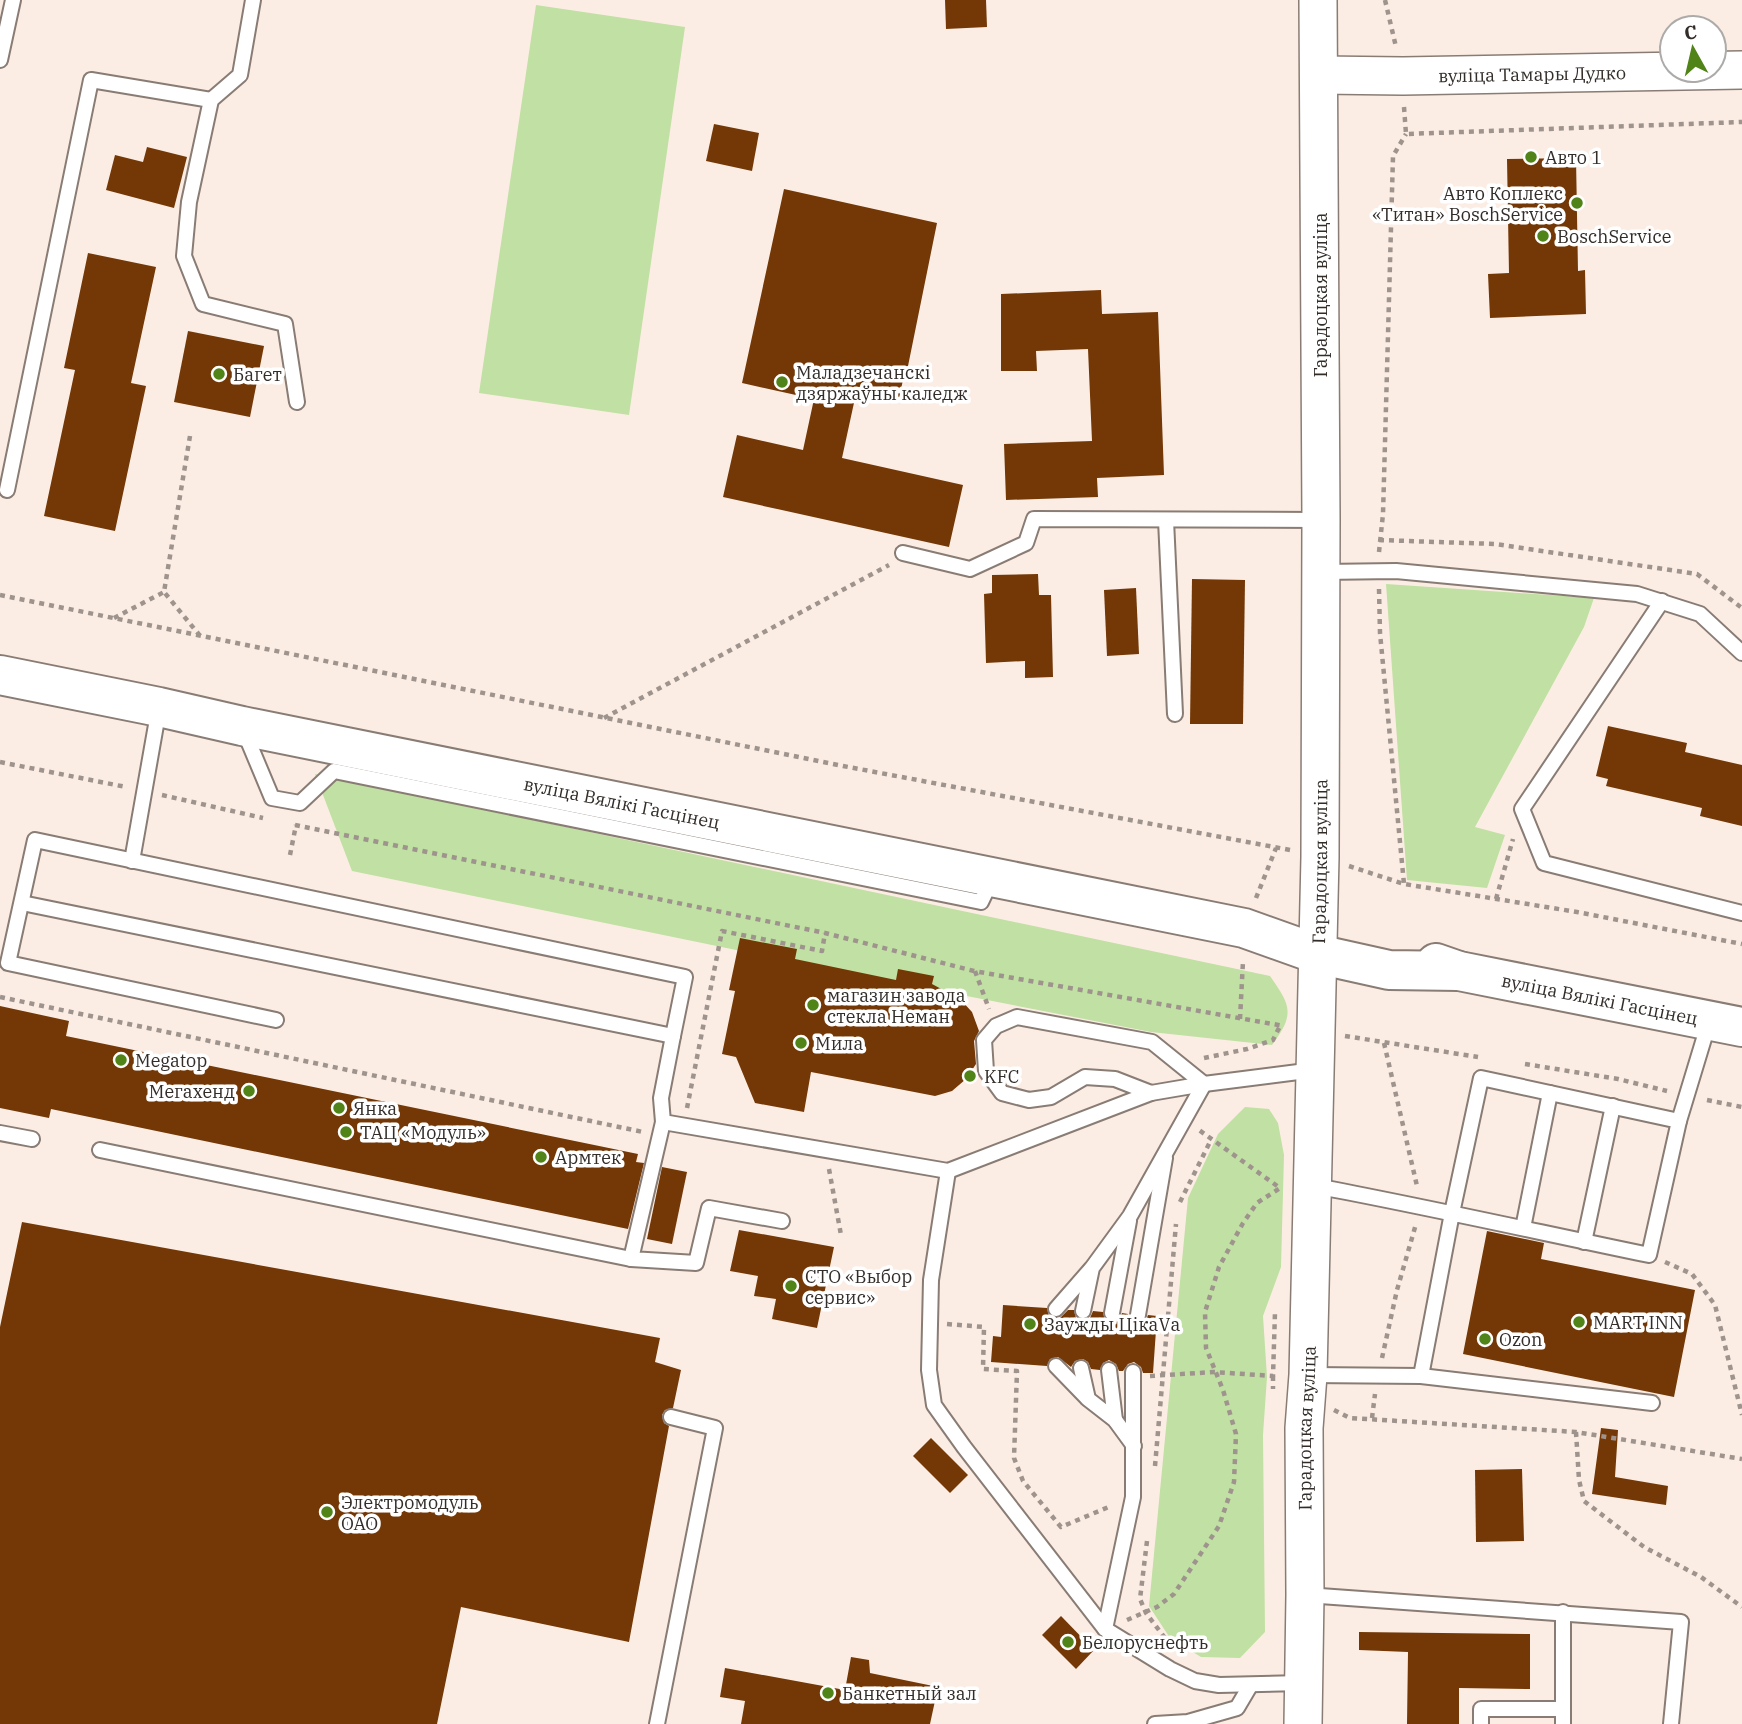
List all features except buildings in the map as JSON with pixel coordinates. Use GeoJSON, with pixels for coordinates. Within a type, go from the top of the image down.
{"type":"FeatureCollection","features":[{"type":"Feature","properties":{"kind":"main road","name":"вуліца Вялікі Гасцінец"},"geometry":{"type":"LineString","coordinates":[[0,675],[1247,929],[1318,942],[1393,947],[1459,971],[1726,1024]]}},
{"type":"Feature","properties":{"kind":"street","name":"Гарадоцкая вуліца"},"geometry":{"type":"LineString","coordinates":[[1303,1724],[1307,1385],[1296,1187],[1314,1070],[1298,1028],[1318,942],[1320,857],[1318,0]]}},
{"type":"Feature","properties":{"kind":"street","name":"вуліца Тамары Дудко"},"geometry":{"type":"LineString","coordinates":[[1320,75],[1742,70]]}},
{"type":"Feature","properties":{"kind":"lane"},"geometry":{"type":"LineString","coordinates":[[0,60],[13,0]]}},
{"type":"Feature","properties":{"kind":"lane"},"geometry":{"type":"LineString","coordinates":[[253,0],[240,75],[211,100],[189,202],[184,256],[204,304],[285,324],[297,402]]}},
{"type":"Feature","properties":{"kind":"lane"},"geometry":{"type":"LineString","coordinates":[[7,490],[91,80],[211,100]]}},
{"type":"Feature","properties":{"kind":"lane"},"geometry":{"type":"LineString","coordinates":[[904,553],[970,569],[1026,543],[1034,519],[1321,520]]}},
{"type":"Feature","properties":{"kind":"lane"},"geometry":{"type":"LineString","coordinates":[[1167,520],[1175,714]]}},
{"type":"Feature","properties":{"kind":"lane"},"geometry":{"type":"LineString","coordinates":[[1320,572],[1379,570],[1637,594],[1700,614],[1742,653]]}},
{"type":"Feature","properties":{"kind":"lane"},"geometry":{"type":"LineString","coordinates":[[1662,601],[1522,809],[1544,863],[1742,913]]}},
{"type":"Feature","properties":{"kind":"lane"},"geometry":{"type":"LineString","coordinates":[[132,861],[159,707]]}},
{"type":"Feature","properties":{"kind":"lane"},"geometry":{"type":"LineString","coordinates":[[242,726],[272,798],[300,803],[334,771],[981,902],[992,877]]}},
{"type":"Feature","properties":{"kind":"lane"},"geometry":{"type":"LineString","coordinates":[[276,1020],[8,963],[35,840],[685,977],[661,1098],[662,1129],[631,1259]]}},
{"type":"Feature","properties":{"kind":"lane"},"geometry":{"type":"LineString","coordinates":[[22,902],[673,1036]]}},
{"type":"Feature","properties":{"kind":"lane"},"geometry":{"type":"LineString","coordinates":[[1151,1093],[1115,1079],[1085,1077],[1051,1097],[1029,1100],[1002,1093],[986,1072],[984,1040],[996,1026],[1017,1017],[1152,1042],[1204,1084]]}},
{"type":"Feature","properties":{"kind":"lane"},"geometry":{"type":"LineString","coordinates":[[1296,1187],[1422,1206],[1649,1255],[1686,1096],[1726,1024]]}},
{"type":"Feature","properties":{"kind":"lane"},"geometry":{"type":"LineString","coordinates":[[662,1129],[948,1171],[1151,1093],[1314,1070]]}},
{"type":"Feature","properties":{"kind":"lane"},"geometry":{"type":"LineString","coordinates":[[1421,1376],[1481,1078],[1679,1121]]}},
{"type":"Feature","properties":{"kind":"lane"},"geometry":{"type":"LineString","coordinates":[[1056,1309],[1092,1268],[1130,1216],[1204,1084]]}},
{"type":"Feature","properties":{"kind":"lane"},"geometry":{"type":"LineString","coordinates":[[1523,1228],[1550,1093]]}},
{"type":"Feature","properties":{"kind":"lane"},"geometry":{"type":"LineString","coordinates":[[1584,1242],[1612,1106]]}},
{"type":"Feature","properties":{"kind":"lane"},"geometry":{"type":"LineString","coordinates":[[0,1133],[32,1139]]}},
{"type":"Feature","properties":{"kind":"lane"},"geometry":{"type":"LineString","coordinates":[[1138,1315],[1167,1147]]}},
{"type":"Feature","properties":{"kind":"lane"},"geometry":{"type":"LineString","coordinates":[[100,1150],[631,1259],[696,1263],[709,1208],[782,1221]]}},
{"type":"Feature","properties":{"kind":"lane"},"geometry":{"type":"LineString","coordinates":[[948,1171],[931,1280],[929,1370],[934,1405],[1105,1629],[1170,1670],[1195,1681],[1250,1686],[1303,1683]]}},
{"type":"Feature","properties":{"kind":"lane"},"geometry":{"type":"LineString","coordinates":[[1112,1313],[1130,1216]]}},
{"type":"Feature","properties":{"kind":"lane"},"geometry":{"type":"LineString","coordinates":[[1083,1311],[1092,1268]]}},
{"type":"Feature","properties":{"kind":"lane"},"geometry":{"type":"LineString","coordinates":[[1056,1366],[1088,1399],[1115,1420],[1134,1446]]}},
{"type":"Feature","properties":{"kind":"lane"},"geometry":{"type":"LineString","coordinates":[[1081,1368],[1088,1399]]}},
{"type":"Feature","properties":{"kind":"lane"},"geometry":{"type":"LineString","coordinates":[[1109,1370],[1115,1420]]}},
{"type":"Feature","properties":{"kind":"lane"},"geometry":{"type":"LineString","coordinates":[[1105,1629],[1133,1497],[1133,1375]]}},
{"type":"Feature","properties":{"kind":"lane"},"geometry":{"type":"LineString","coordinates":[[1307,1385],[1378,1376],[1421,1376],[1653,1403]]}},
{"type":"Feature","properties":{"kind":"lane"},"geometry":{"type":"LineString","coordinates":[[657,1724],[715,1428],[671,1417]]}},
{"type":"Feature","properties":{"kind":"lane"},"geometry":{"type":"LineString","coordinates":[[1305,1595],[1681,1622],[1671,1724]]}},
{"type":"Feature","properties":{"kind":"lane"},"geometry":{"type":"LineString","coordinates":[[1481,1724],[1480,1709],[1563,1717],[1563,1612]]}},
{"type":"Feature","properties":{"kind":"lane"},"geometry":{"type":"LineString","coordinates":[[1155,1724],[1188,1722],[1237,1708],[1250,1686]]}},
{"type":"Feature","properties":{"kind":"path"},"geometry":{"type":"LineString","coordinates":[[1385,0],[1403,76],[1406,134],[1393,156],[1383,514],[1379,540],[1380,632],[1404,884]]}},
{"type":"Feature","properties":{"kind":"path"},"geometry":{"type":"LineString","coordinates":[[1406,134],[1742,122]]}},
{"type":"Feature","properties":{"kind":"path"},"geometry":{"type":"LineString","coordinates":[[190,436],[164,592],[201,637]]}},
{"type":"Feature","properties":{"kind":"path"},"geometry":{"type":"LineString","coordinates":[[1379,540],[1494,544],[1697,574],[1742,608]]}},
{"type":"Feature","properties":{"kind":"path"},"geometry":{"type":"LineString","coordinates":[[603,719],[881,570],[904,553]]}},
{"type":"Feature","properties":{"kind":"path"},"geometry":{"type":"LineString","coordinates":[[113,619],[164,592]]}},
{"type":"Feature","properties":{"kind":"path"},"geometry":{"type":"LineString","coordinates":[[0,595],[603,719],[1276,847],[1320,857],[1404,884],[1577,912],[1742,944]]}},
{"type":"Feature","properties":{"kind":"path"},"geometry":{"type":"LineString","coordinates":[[0,762],[271,820]]}},
{"type":"Feature","properties":{"kind":"path"},"geometry":{"type":"LineString","coordinates":[[1496,899],[1522,809]]}},
{"type":"Feature","properties":{"kind":"path"},"geometry":{"type":"LineString","coordinates":[[284,822],[825,933],[974,971],[1240,1019],[1482,1058]]}},
{"type":"Feature","properties":{"kind":"path"},"geometry":{"type":"LineString","coordinates":[[290,855],[296,825]]}},
{"type":"Feature","properties":{"kind":"path"},"geometry":{"type":"LineString","coordinates":[[1240,1019],[1247,929],[1276,847]]}},
{"type":"Feature","properties":{"kind":"path"},"geometry":{"type":"LineString","coordinates":[[684,1121],[722,931],[822,951],[825,933]]}},
{"type":"Feature","properties":{"kind":"path"},"geometry":{"type":"LineString","coordinates":[[974,971],[996,1026]]}},
{"type":"Feature","properties":{"kind":"path"},"geometry":{"type":"LineString","coordinates":[[0,997],[662,1129]]}},
{"type":"Feature","properties":{"kind":"path"},"geometry":{"type":"LineString","coordinates":[[1178,1063],[1247,1049],[1298,1028]]}},
{"type":"Feature","properties":{"kind":"path"},"geometry":{"type":"LineString","coordinates":[[1372,1418],[1378,1376],[1397,1290],[1422,1206],[1384,1043]]}},
{"type":"Feature","properties":{"kind":"path"},"geometry":{"type":"LineString","coordinates":[[1523,1064],[1618,1079],[1742,1107]]}},
{"type":"Feature","properties":{"kind":"path"},"geometry":{"type":"LineString","coordinates":[[1183,1118],[1211,1140],[1296,1187]]}},
{"type":"Feature","properties":{"kind":"path"},"geometry":{"type":"LineString","coordinates":[[1178,1205],[1211,1140]]}},
{"type":"Feature","properties":{"kind":"path"},"geometry":{"type":"LineString","coordinates":[[841,1170],[829,1168],[841,1235]]}},
{"type":"Feature","properties":{"kind":"path"},"geometry":{"type":"LineString","coordinates":[[1279,1202],[1296,1187]]}},
{"type":"Feature","properties":{"kind":"path"},"geometry":{"type":"LineString","coordinates":[[1105,1629],[1146,1613],[1174,1594],[1219,1526],[1234,1482],[1236,1434],[1223,1390],[1206,1349],[1205,1311],[1219,1266],[1257,1203],[1296,1187]]}},
{"type":"Feature","properties":{"kind":"path"},"geometry":{"type":"LineString","coordinates":[[929,1323],[984,1327],[982,1369],[1017,1371],[1014,1458],[1023,1481],[1061,1527],[1133,1497],[1152,1497],[1177,1218]]}},
{"type":"Feature","properties":{"kind":"path"},"geometry":{"type":"LineString","coordinates":[[1649,1255],[1692,1274],[1715,1306],[1742,1415]]}},
{"type":"Feature","properties":{"kind":"path"},"geometry":{"type":"LineString","coordinates":[[1133,1375],[1214,1372],[1273,1376],[1275,1309]]}},
{"type":"Feature","properties":{"kind":"path"},"geometry":{"type":"LineString","coordinates":[[1307,1385],[1350,1418],[1576,1432],[1742,1459]]}},
{"type":"Feature","properties":{"kind":"path"},"geometry":{"type":"LineString","coordinates":[[1576,1432],[1579,1480],[1584,1501],[1644,1547],[1701,1577],[1742,1607]]}},
{"type":"Feature","properties":{"kind":"path"},"geometry":{"type":"LineString","coordinates":[[1147,1536],[1140,1600],[1146,1613],[1169,1644]]}},
{"type":"Feature","properties":{"kind":"green space"},"geometry":{"type":"Polygon","coordinates":[[[536,5],[685,27],[629,415],[479,393],[536,5]]]}},
{"type":"Feature","properties":{"kind":"green space"},"geometry":{"type":"Polygon","coordinates":[[[1386,584],[1594,598],[1584,627],[1475,827],[1505,835],[1487,888],[1407,880],[1386,584]]]}},
{"type":"Feature","properties":{"kind":"green space"},"geometry":{"type":"Polygon","coordinates":[[[315,774],[1270,976],[1286,1003],[1287,1017],[1272,1045],[1151,1032],[352,871],[315,774]]]}},
{"type":"Feature","properties":{"kind":"green space"},"geometry":{"type":"Polygon","coordinates":[[[1245,1107],[1269,1109],[1278,1123],[1284,1155],[1281,1267],[1263,1316],[1267,1377],[1263,1435],[1265,1632],[1240,1658],[1201,1657],[1170,1638],[1149,1606],[1188,1198],[1218,1134],[1245,1107]]]}},
{"type":"Feature","properties":{"kind":"place","name":"Авто 1"},"geometry":{"type":"Point","coordinates":[1531,157]}},
{"type":"Feature","properties":{"kind":"place","name":"Авто Коплекс «Титан» BoschService"},"geometry":{"type":"Point","coordinates":[1577,203]}},
{"type":"Feature","properties":{"kind":"place","name":"BoschService"},"geometry":{"type":"Point","coordinates":[1543,236]}},
{"type":"Feature","properties":{"kind":"place","name":"Багет"},"geometry":{"type":"Point","coordinates":[219,374]}},
{"type":"Feature","properties":{"kind":"place","name":"Маладзечанскі дзяржаўны каледж"},"geometry":{"type":"Point","coordinates":[782,382]}},
{"type":"Feature","properties":{"kind":"place","name":"магазин завода стекла Неман"},"geometry":{"type":"Point","coordinates":[813,1005]}},
{"type":"Feature","properties":{"kind":"place","name":"Мила"},"geometry":{"type":"Point","coordinates":[801,1043]}},
{"type":"Feature","properties":{"kind":"place","name":"Megatop"},"geometry":{"type":"Point","coordinates":[121,1060]}},
{"type":"Feature","properties":{"kind":"place","name":"KFC"},"geometry":{"type":"Point","coordinates":[970,1076]}},
{"type":"Feature","properties":{"kind":"place","name":"Мегахенд"},"geometry":{"type":"Point","coordinates":[249,1091]}},
{"type":"Feature","properties":{"kind":"place","name":"Янка"},"geometry":{"type":"Point","coordinates":[339,1108]}},
{"type":"Feature","properties":{"kind":"place","name":"ТАЦ «Модуль»"},"geometry":{"type":"Point","coordinates":[346,1132]}},
{"type":"Feature","properties":{"kind":"place","name":"Армтек"},"geometry":{"type":"Point","coordinates":[541,1157]}},
{"type":"Feature","properties":{"kind":"place","name":"СТО «Выбор сервис»"},"geometry":{"type":"Point","coordinates":[791,1286]}},
{"type":"Feature","properties":{"kind":"place","name":"MART INN"},"geometry":{"type":"Point","coordinates":[1579,1322]}},
{"type":"Feature","properties":{"kind":"place","name":"Заужды ЦікаVа"},"geometry":{"type":"Point","coordinates":[1030,1324]}},
{"type":"Feature","properties":{"kind":"place","name":"Ozon"},"geometry":{"type":"Point","coordinates":[1485,1339]}},
{"type":"Feature","properties":{"kind":"place","name":"Электромодуль ОАО"},"geometry":{"type":"Point","coordinates":[327,1512]}},
{"type":"Feature","properties":{"kind":"place","name":"Белоруснефть"},"geometry":{"type":"Point","coordinates":[1068,1642]}},
{"type":"Feature","properties":{"kind":"place","name":"Банкетный зал"},"geometry":{"type":"Point","coordinates":[828,1693]}}]}
